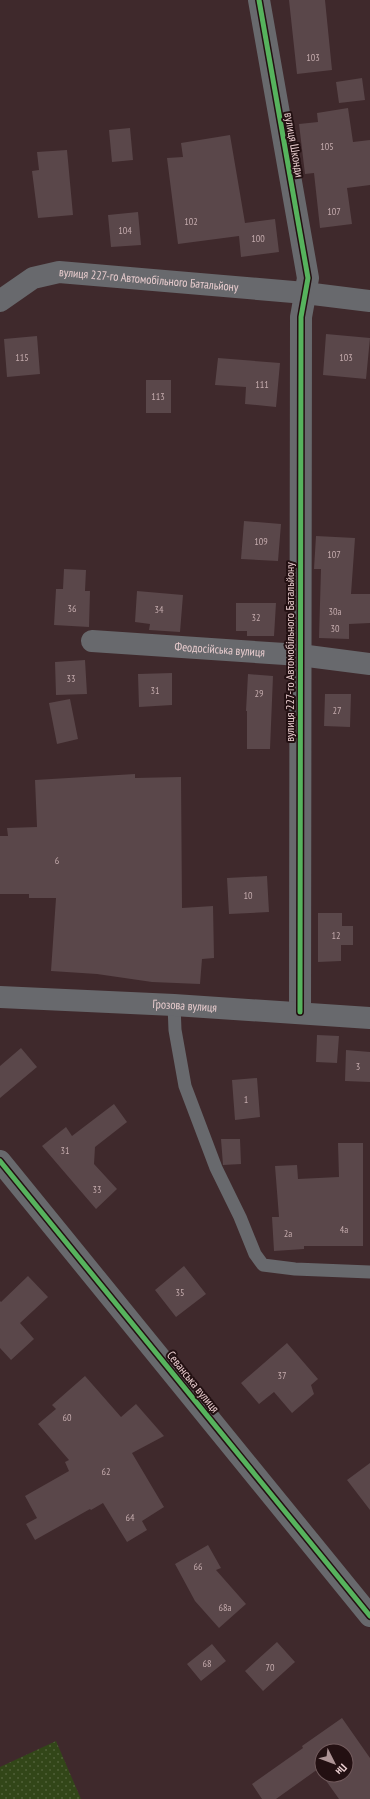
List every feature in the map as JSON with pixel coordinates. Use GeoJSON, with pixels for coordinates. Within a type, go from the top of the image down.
{"type":"FeatureCollection","features":[{"type":"Feature","properties":{"kind":"street","name":"вулиця Шконди"},"geometry":{"type":"LineString","coordinates":[[259,0],[285,153],[306,262],[308,278],[305,293]]}},
{"type":"Feature","properties":{"kind":"street","name":"вулиця 227-го Автомобільного Батальйону"},"geometry":{"type":"LineString","coordinates":[[0,301],[33,278],[59,272],[305,293],[370,301]]}},
{"type":"Feature","properties":{"kind":"street","name":"вулиця 227-го Автомобільного Батальйону"},"geometry":{"type":"LineString","coordinates":[[300,1012],[301,317],[305,293]]}},
{"type":"Feature","properties":{"kind":"street","name":"Феодосійська вулиця"},"geometry":{"type":"LineString","coordinates":[[92,641],[300,655],[370,664]]}},
{"type":"Feature","properties":{"kind":"street","name":"Грозова вулиця"},"geometry":{"type":"LineString","coordinates":[[0,998],[174,1005],[300,1012],[370,1018]]}},
{"type":"Feature","properties":{"kind":"street","name":"Севанська вулиця"},"geometry":{"type":"LineString","coordinates":[[0,1161],[370,1616]]}},
{"type":"Feature","properties":{"kind":"lane"},"geometry":{"type":"LineString","coordinates":[[174,1005],[175,1030],[185,1086],[216,1168],[240,1217],[254,1254],[264,1265],[295,1269],[370,1272]]}},
{"type":"Feature","properties":{"kind":"green space"},"geometry":{"type":"Polygon","coordinates":[[[56,1741],[81,1799],[0,1799],[0,1767],[56,1741]]]}},
{"type":"Feature","properties":{"kind":"building"},"geometry":{"type":"Polygon","coordinates":[[[289,0],[325,0],[332,70],[297,74],[289,0]]]}},
{"type":"Feature","properties":{"kind":"building"},"geometry":{"type":"Polygon","coordinates":[[[362,78],[365,100],[339,103],[336,82],[362,78]]]}},
{"type":"Feature","properties":{"kind":"building"},"geometry":{"type":"Polygon","coordinates":[[[348,108],[353,142],[370,140],[370,185],[347,188],[352,224],[320,228],[314,173],[305,174],[299,124],[318,122],[317,113],[348,108]]]}},
{"type":"Feature","properties":{"kind":"building"},"geometry":{"type":"Polygon","coordinates":[[[130,128],[133,160],[112,162],[109,130],[130,128]]]}},
{"type":"Feature","properties":{"kind":"building"},"geometry":{"type":"Polygon","coordinates":[[[230,135],[245,223],[275,219],[279,252],[241,257],[239,236],[178,244],[167,158],[183,157],[181,143],[230,135]]]}},
{"type":"Feature","properties":{"kind":"building"},"geometry":{"type":"Polygon","coordinates":[[[67,150],[73,215],[38,218],[32,171],[39,170],[37,152],[67,150]]]}},
{"type":"Feature","properties":{"kind":"building"},"geometry":{"type":"Polygon","coordinates":[[[138,212],[141,245],[111,247],[108,215],[138,212]]]}},
{"type":"Feature","properties":{"kind":"building"},"geometry":{"type":"Polygon","coordinates":[[[326,334],[370,338],[366,379],[323,375],[326,334]]]}},
{"type":"Feature","properties":{"kind":"building"},"geometry":{"type":"Polygon","coordinates":[[[37,336],[40,374],[7,377],[4,339],[37,336]]]}},
{"type":"Feature","properties":{"kind":"building"},"geometry":{"type":"Polygon","coordinates":[[[218,358],[280,363],[276,407],[245,404],[246,387],[215,385],[218,358]]]}},
{"type":"Feature","properties":{"kind":"building"},"geometry":{"type":"Polygon","coordinates":[[[146,380],[171,380],[171,413],[146,413],[146,380]]]}},
{"type":"Feature","properties":{"kind":"building"},"geometry":{"type":"Polygon","coordinates":[[[244,521],[281,524],[278,561],[241,559],[244,521]]]}},
{"type":"Feature","properties":{"kind":"building"},"geometry":{"type":"Polygon","coordinates":[[[316,536],[355,538],[351,594],[370,594],[370,623],[349,624],[349,639],[319,638],[321,569],[314,569],[316,536]]]}},
{"type":"Feature","properties":{"kind":"building"},"geometry":{"type":"Polygon","coordinates":[[[64,569],[86,570],[85,591],[90,591],[89,627],[54,625],[56,589],[63,589],[64,569]]]}},
{"type":"Feature","properties":{"kind":"building"},"geometry":{"type":"Polygon","coordinates":[[[137,591],[183,595],[180,632],[149,630],[150,624],[135,622],[137,591]]]}},
{"type":"Feature","properties":{"kind":"building"},"geometry":{"type":"Polygon","coordinates":[[[236,603],[276,603],[274,636],[247,636],[247,631],[236,631],[236,603]]]}},
{"type":"Feature","properties":{"kind":"building"},"geometry":{"type":"Polygon","coordinates":[[[85,660],[87,694],[56,695],[55,662],[85,660]]]}},
{"type":"Feature","properties":{"kind":"building"},"geometry":{"type":"Polygon","coordinates":[[[172,673],[172,705],[139,707],[138,674],[172,673]]]}},
{"type":"Feature","properties":{"kind":"building"},"geometry":{"type":"Polygon","coordinates":[[[248,674],[273,676],[270,749],[247,749],[246,711],[248,674]]]}},
{"type":"Feature","properties":{"kind":"building"},"geometry":{"type":"Polygon","coordinates":[[[325,694],[351,694],[350,727],[324,726],[325,694]]]}},
{"type":"Feature","properties":{"kind":"building"},"geometry":{"type":"Polygon","coordinates":[[[70,699],[78,739],[57,744],[49,703],[70,699]]]}},
{"type":"Feature","properties":{"kind":"building"},"geometry":{"type":"Polygon","coordinates":[[[135,774],[135,778],[181,777],[182,908],[213,906],[214,958],[202,959],[200,984],[152,982],[97,974],[51,971],[56,898],[29,898],[29,894],[0,894],[0,836],[8,836],[7,828],[37,827],[35,780],[135,774]]]}},
{"type":"Feature","properties":{"kind":"building"},"geometry":{"type":"Polygon","coordinates":[[[267,876],[269,912],[229,914],[227,878],[267,876]]]}},
{"type":"Feature","properties":{"kind":"building"},"geometry":{"type":"Polygon","coordinates":[[[318,913],[342,913],[342,926],[353,926],[353,945],[341,945],[341,961],[318,962],[318,913]]]}},
{"type":"Feature","properties":{"kind":"building"},"geometry":{"type":"Polygon","coordinates":[[[317,1035],[339,1036],[337,1063],[316,1062],[317,1035]]]}},
{"type":"Feature","properties":{"kind":"building"},"geometry":{"type":"Polygon","coordinates":[[[21,1048],[37,1067],[0,1098],[0,1066],[21,1048]]]}},
{"type":"Feature","properties":{"kind":"building"},"geometry":{"type":"Polygon","coordinates":[[[346,1050],[370,1052],[370,1082],[345,1081],[346,1050]]]}},
{"type":"Feature","properties":{"kind":"building"},"geometry":{"type":"Polygon","coordinates":[[[257,1078],[260,1117],[235,1120],[232,1080],[257,1078]]]}},
{"type":"Feature","properties":{"kind":"building"},"geometry":{"type":"Polygon","coordinates":[[[114,1104],[127,1122],[95,1147],[94,1164],[117,1189],[96,1209],[42,1146],[66,1127],[72,1136],[114,1104]]]}},
{"type":"Feature","properties":{"kind":"building"},"geometry":{"type":"Polygon","coordinates":[[[221,1139],[240,1139],[241,1164],[223,1165],[221,1139]]]}},
{"type":"Feature","properties":{"kind":"building"},"geometry":{"type":"Polygon","coordinates":[[[338,1143],[363,1143],[363,1246],[304,1246],[304,1249],[274,1251],[272,1217],[279,1217],[275,1166],[297,1165],[298,1179],[339,1177],[338,1143]]]}},
{"type":"Feature","properties":{"kind":"building"},"geometry":{"type":"Polygon","coordinates":[[[184,1266],[206,1294],[176,1317],[155,1290],[184,1266]]]}},
{"type":"Feature","properties":{"kind":"building"},"geometry":{"type":"Polygon","coordinates":[[[28,1276],[48,1297],[20,1323],[34,1339],[11,1360],[0,1348],[0,1301],[1,1302],[28,1276]]]}},
{"type":"Feature","properties":{"kind":"building"},"geometry":{"type":"Polygon","coordinates":[[[287,1343],[318,1379],[311,1385],[314,1394],[292,1413],[274,1392],[259,1404],[241,1383],[287,1343]]]}},
{"type":"Feature","properties":{"kind":"building"},"geometry":{"type":"Polygon","coordinates":[[[85,1376],[121,1417],[136,1404],[164,1436],[132,1453],[164,1507],[142,1521],[147,1530],[127,1542],[103,1503],[35,1540],[26,1524],[37,1518],[25,1496],[69,1471],[65,1462],[69,1460],[38,1424],[56,1409],[52,1405],[85,1376]]]}},
{"type":"Feature","properties":{"kind":"building"},"geometry":{"type":"Polygon","coordinates":[[[370,1463],[370,1510],[347,1480],[370,1463]]]}},
{"type":"Feature","properties":{"kind":"building"},"geometry":{"type":"Polygon","coordinates":[[[208,1545],[221,1568],[216,1570],[246,1604],[219,1628],[195,1601],[175,1564],[208,1545]]]}},
{"type":"Feature","properties":{"kind":"building"},"geometry":{"type":"Polygon","coordinates":[[[277,1642],[295,1662],[263,1691],[245,1671],[277,1642]]]}},
{"type":"Feature","properties":{"kind":"building"},"geometry":{"type":"Polygon","coordinates":[[[212,1644],[226,1661],[201,1681],[187,1664],[212,1644]]]}},
{"type":"Feature","properties":{"kind":"building"},"geometry":{"type":"Polygon","coordinates":[[[342,1718],[370,1758],[370,1799],[339,1799],[328,1783],[354,1783],[354,1743],[314,1743],[314,1772],[276,1799],[262,1799],[252,1784],[342,1718]]]}},
{"type":"Feature","properties":{"kind":"cycle path"},"geometry":{"type":"LineString","coordinates":[[259,0],[308,278],[301,317],[300,1012]]}},
{"type":"Feature","properties":{"kind":"cycle path"},"geometry":{"type":"LineString","coordinates":[[0,1161],[370,1616]]}}]}
